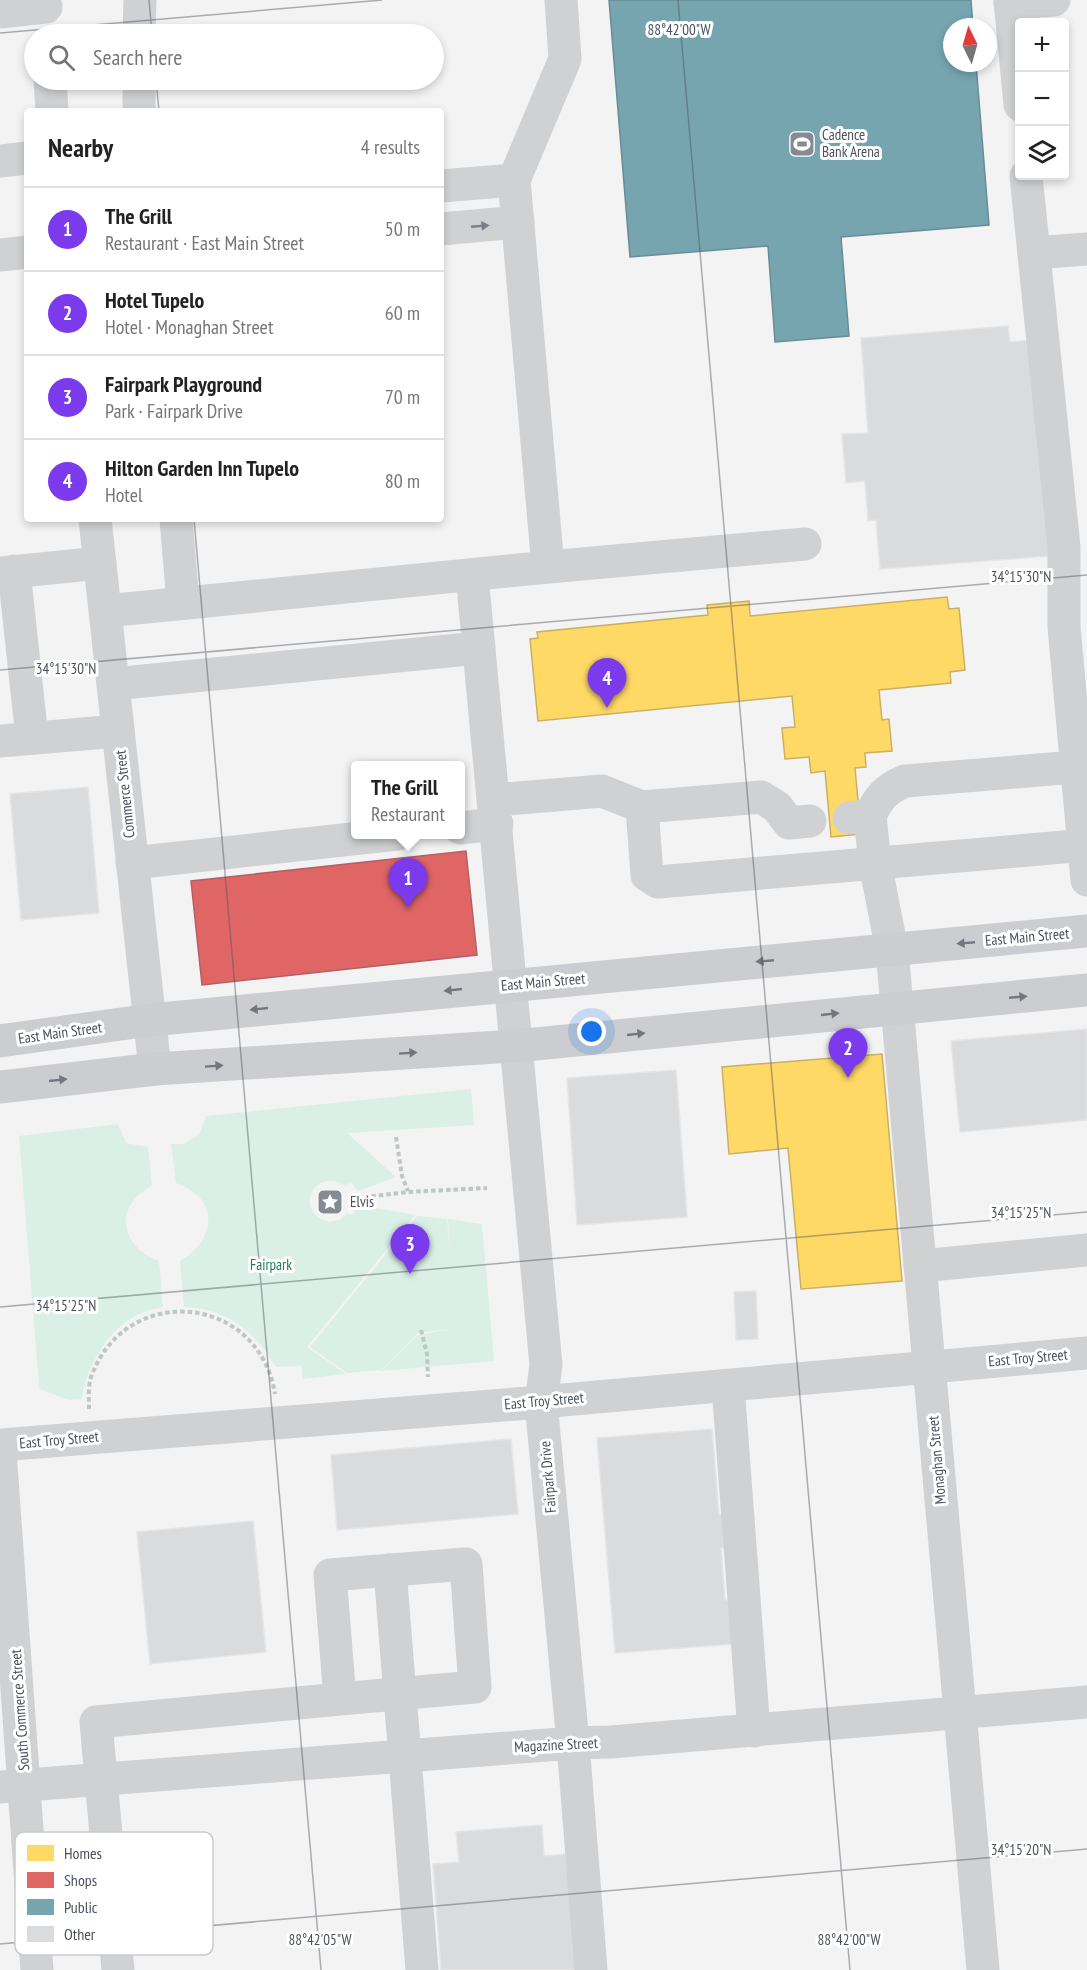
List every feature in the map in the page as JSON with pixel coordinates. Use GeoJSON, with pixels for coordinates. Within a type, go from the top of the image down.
{"type":"FeatureCollection","features":[{"type":"Feature","properties":{"kind":"main road","name":"East Main Street"},"geometry":{"type":"LineString","coordinates":[[0,1041],[150,1020],[1087,932]]}},
{"type":"Feature","properties":{"kind":"main road"},"geometry":{"type":"LineString","coordinates":[[0,1087],[155,1069],[515,1046],[1087,990]]}},
{"type":"Feature","properties":{"kind":"street"},"geometry":{"type":"LineString","coordinates":[[140,0],[140,24]]}},
{"type":"Feature","properties":{"kind":"street"},"geometry":{"type":"LineString","coordinates":[[548,567],[514,180],[565,59],[561,0]]}},
{"type":"Feature","properties":{"kind":"street"},"geometry":{"type":"LineString","coordinates":[[1017,72],[1010,2],[1054,0]]}},
{"type":"Feature","properties":{"kind":"street"},"geometry":{"type":"LineString","coordinates":[[0,12],[47,14]]}},
{"type":"Feature","properties":{"kind":"street"},"geometry":{"type":"LineString","coordinates":[[51,90],[52,108]]}},
{"type":"Feature","properties":{"kind":"street"},"geometry":{"type":"LineString","coordinates":[[139,90],[139,108]]}},
{"type":"Feature","properties":{"kind":"street"},"geometry":{"type":"LineString","coordinates":[[0,161],[24,158]]}},
{"type":"Feature","properties":{"kind":"street"},"geometry":{"type":"LineString","coordinates":[[444,186],[514,180]]}},
{"type":"Feature","properties":{"kind":"street"},"geometry":{"type":"LineString","coordinates":[[1026,180],[1064,546],[1076,626],[1075,766],[1087,880]]}},
{"type":"Feature","properties":{"kind":"street"},"geometry":{"type":"LineString","coordinates":[[444,229],[518,222]]}},
{"type":"Feature","properties":{"kind":"street"},"geometry":{"type":"LineString","coordinates":[[1034,254],[1087,249]]}},
{"type":"Feature","properties":{"kind":"street"},"geometry":{"type":"LineString","coordinates":[[0,255],[24,252]]}},
{"type":"Feature","properties":{"kind":"street","name":"Commerce Street"},"geometry":{"type":"LineString","coordinates":[[95,522],[155,1069]]}},
{"type":"Feature","properties":{"kind":"street"},"geometry":{"type":"LineString","coordinates":[[176,522],[183,603]]}},
{"type":"Feature","properties":{"kind":"street"},"geometry":{"type":"LineString","coordinates":[[106,611],[805,544]]}},
{"type":"Feature","properties":{"kind":"street"},"geometry":{"type":"LineString","coordinates":[[32,738],[7,572],[100,563]]}},
{"type":"Feature","properties":{"kind":"street","name":"Fairpark Drive"},"geometry":{"type":"LineString","coordinates":[[472,575],[546,1365],[541,1402],[573,1743],[591,1970]]}},
{"type":"Feature","properties":{"kind":"street"},"geometry":{"type":"LineString","coordinates":[[113,684],[479,648]]}},
{"type":"Feature","properties":{"kind":"street"},"geometry":{"type":"LineString","coordinates":[[0,741],[118,731]]}},
{"type":"Feature","properties":{"kind":"street","name":"Monaghan Street"},"geometry":{"type":"LineString","coordinates":[[983,1970],[892,950],[875,863],[859,817],[876,802],[887,788],[905,782],[1075,766]]}},
{"type":"Feature","properties":{"kind":"street"},"geometry":{"type":"LineString","coordinates":[[465,826],[495,812],[602,790],[642,807],[761,797],[800,822],[794,871]]}},
{"type":"Feature","properties":{"kind":"street"},"geometry":{"type":"LineString","coordinates":[[642,807],[647,874],[658,882],[1085,844]]}},
{"type":"Feature","properties":{"kind":"street"},"geometry":{"type":"LineString","coordinates":[[132,863],[352,839]]}},
{"type":"Feature","properties":{"kind":"street"},"geometry":{"type":"LineString","coordinates":[[920,1266],[1087,1250]]}},
{"type":"Feature","properties":{"kind":"street","name":"East Troy Street"},"geometry":{"type":"LineString","coordinates":[[0,1445],[541,1402],[1087,1353]]}},
{"type":"Feature","properties":{"kind":"street"},"geometry":{"type":"LineString","coordinates":[[728,1386],[754,1731]]}},
{"type":"Feature","properties":{"kind":"street","name":"South Commerce Street"},"geometry":{"type":"LineString","coordinates":[[0,1451],[13,1786],[19,1832]]}},
{"type":"Feature","properties":{"kind":"street"},"geometry":{"type":"LineString","coordinates":[[105,1832],[96,1722],[475,1687],[466,1564],[330,1575],[340,1699]]}},
{"type":"Feature","properties":{"kind":"street"},"geometry":{"type":"LineString","coordinates":[[390,1570],[422,1970]]}},
{"type":"Feature","properties":{"kind":"street","name":"Magazine Street"},"geometry":{"type":"LineString","coordinates":[[13,1786],[754,1731],[1087,1702]]}},
{"type":"Feature","properties":{"kind":"street","name":"South Commerce Street"},"geometry":{"type":"LineString","coordinates":[[35,1955],[37,1970]]}},
{"type":"Feature","properties":{"kind":"street"},"geometry":{"type":"LineString","coordinates":[[117,1955],[118,1970]]}},
{"type":"Feature","properties":{"kind":"path"},"geometry":{"type":"LineString","coordinates":[[396,1137],[402,1176],[408,1192]]}},
{"type":"Feature","properties":{"kind":"path"},"geometry":{"type":"LineString","coordinates":[[349,1199],[408,1192],[487,1188]]}},
{"type":"Feature","properties":{"kind":"path"},"geometry":{"type":"LineString","coordinates":[[88,1413],[90,1380],[100,1357],[128,1326],[150,1316],[175,1311],[199,1312],[226,1322],[249,1339],[264,1357],[273,1375],[276,1396]]}},
{"type":"Feature","properties":{"kind":"path"},"geometry":{"type":"LineString","coordinates":[[421,1330],[428,1354],[428,1377]]}},
{"type":"Feature","properties":{"kind":"green space","name":"Fairpark"},"geometry":{"type":"Polygon","coordinates":[[[471,1089],[474,1125],[347,1133],[396,1177],[358,1191],[351,1183],[344,1185],[333,1181],[324,1182],[316,1186],[311,1193],[312,1210],[318,1217],[329,1222],[340,1220],[347,1213],[353,1215],[357,1205],[415,1215],[307,1347],[346,1374],[303,1379],[302,1366],[276,1367],[259,1343],[238,1324],[213,1312],[184,1307],[180,1261],[201,1242],[207,1231],[208,1219],[206,1208],[200,1198],[176,1183],[171,1144],[183,1144],[199,1135],[206,1116],[471,1089]]]}},
{"type":"Feature","properties":{"kind":"green space"},"geometry":{"type":"Polygon","coordinates":[[[118,1124],[126,1143],[148,1147],[152,1186],[131,1204],[126,1225],[129,1236],[136,1246],[146,1255],[159,1261],[163,1307],[131,1318],[119,1328],[108,1340],[91,1367],[81,1399],[69,1400],[40,1389],[39,1384],[19,1136],[118,1124]]]}},
{"type":"Feature","properties":{"kind":"green space"},"geometry":{"type":"Polygon","coordinates":[[[417,1216],[447,1219],[450,1255],[448,1219],[482,1224],[494,1361],[381,1371],[418,1335],[455,1328],[418,1333],[381,1370],[347,1373],[310,1347],[417,1216]]]}},
{"type":"Feature","properties":{"kind":"building: Homes"},"geometry":{"type":"Polygon","coordinates":[[[947,597],[949,609],[959,608],[965,670],[950,672],[951,683],[879,690],[882,720],[889,719],[892,751],[865,753],[866,767],[855,768],[861,834],[831,837],[825,771],[811,773],[809,757],[785,759],[782,728],[795,727],[792,696],[538,721],[530,639],[538,638],[537,632],[708,615],[707,605],[749,601],[750,616],[947,597]]]}},
{"type":"Feature","properties":{"kind":"building: Homes"},"geometry":{"type":"Polygon","coordinates":[[[882,1054],[902,1281],[801,1289],[788,1148],[729,1154],[722,1067],[882,1054]]]}},
{"type":"Feature","properties":{"kind":"building: Shops"},"geometry":{"type":"Polygon","coordinates":[[[466,851],[477,955],[202,985],[191,881],[466,851]]]}},
{"type":"Feature","properties":{"kind":"building: Public","name":"Cadence Bank Arena"},"geometry":{"type":"Polygon","coordinates":[[[609,0],[971,0],[972,18],[943,18],[943,72],[977,72],[989,225],[841,237],[849,336],[775,342],[768,246],[630,257],[609,0]]]}},
{"type":"Feature","properties":{"kind":"building: Other"},"geometry":{"type":"Polygon","coordinates":[[[1008,326],[1010,342],[1031,340],[1049,556],[880,569],[876,520],[868,521],[865,481],[846,483],[842,434],[868,433],[861,338],[1008,326]]]}},
{"type":"Feature","properties":{"kind":"building: Other"},"geometry":{"type":"Polygon","coordinates":[[[88,787],[99,913],[21,920],[10,794],[88,787]]]}},
{"type":"Feature","properties":{"kind":"building: Other"},"geometry":{"type":"Polygon","coordinates":[[[1087,1029],[1087,1120],[960,1132],[951,1041],[1087,1029]]]}},
{"type":"Feature","properties":{"kind":"building: Other"},"geometry":{"type":"Polygon","coordinates":[[[676,1070],[687,1217],[577,1225],[567,1078],[676,1070]]]}},
{"type":"Feature","properties":{"kind":"building: Other"},"geometry":{"type":"Polygon","coordinates":[[[756,1291],[758,1339],[736,1340],[734,1292],[756,1291]]]}},
{"type":"Feature","properties":{"kind":"building: Other"},"geometry":{"type":"Polygon","coordinates":[[[712,1429],[719,1515],[728,1514],[731,1547],[721,1548],[725,1600],[732,1600],[735,1644],[615,1653],[597,1438],[712,1429]]]}},
{"type":"Feature","properties":{"kind":"building: Other"},"geometry":{"type":"Polygon","coordinates":[[[511,1439],[518,1514],[337,1530],[331,1455],[511,1439]]]}},
{"type":"Feature","properties":{"kind":"building: Other"},"geometry":{"type":"Polygon","coordinates":[[[253,1521],[266,1652],[150,1664],[137,1532],[253,1521]]]}},
{"type":"Feature","properties":{"kind":"building: Other"},"geometry":{"type":"Polygon","coordinates":[[[542,1825],[544,1856],[568,1854],[577,1970],[441,1970],[433,1864],[459,1862],[456,1832],[542,1825]]]}},
{"type":"Feature","properties":{"kind":"place","name":"Cadence Bank Arena"},"geometry":{"type":"Point","coordinates":[802,144]}},
{"type":"Feature","properties":{"kind":"place","name":"Hilton Garden Inn Tupelo"},"geometry":{"type":"Point","coordinates":[607,708]}},
{"type":"Feature","properties":{"kind":"place","name":"The Grill"},"geometry":{"type":"Point","coordinates":[408,908]}},
{"type":"Feature","properties":{"kind":"place","name":"Hotel Tupelo"},"geometry":{"type":"Point","coordinates":[848,1078]}},
{"type":"Feature","properties":{"kind":"place","name":"Elvis"},"geometry":{"type":"Point","coordinates":[330,1202]}},
{"type":"Feature","properties":{"kind":"place","name":"Fairpark Playground"},"geometry":{"type":"Point","coordinates":[410,1274]}}]}
